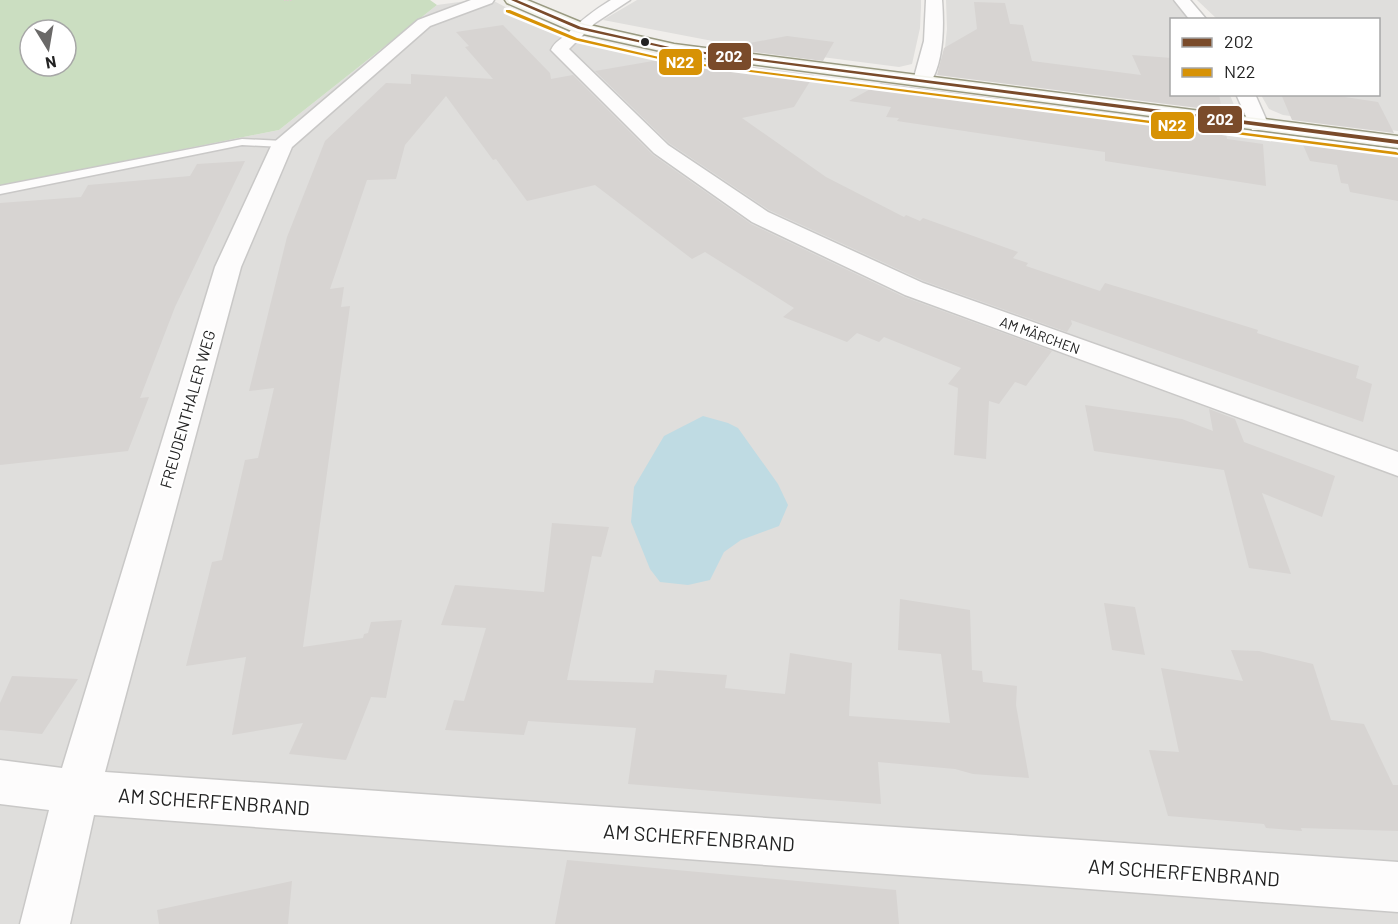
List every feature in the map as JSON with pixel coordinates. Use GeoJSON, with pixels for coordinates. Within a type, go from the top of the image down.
{"type":"FeatureCollection","features":[{"type":"Feature","properties":{"kind":"main road"},"geometry":{"type":"LineString","coordinates":[[513,0],[580,28],[674,49],[1259,126],[1398,142]]}},
{"type":"Feature","properties":{"kind":"street","name":"FREUDENTHALER WEG"},"geometry":{"type":"LineString","coordinates":[[45,924],[77,792],[228,267],[283,144],[424,23],[486,0]]}},
{"type":"Feature","properties":{"kind":"street"},"geometry":{"type":"LineString","coordinates":[[580,28],[622,0]]}},
{"type":"Feature","properties":{"kind":"street"},"geometry":{"type":"LineString","coordinates":[[922,81],[926,73],[935,17],[934,0]]}},
{"type":"Feature","properties":{"kind":"street"},"geometry":{"type":"LineString","coordinates":[[1182,0],[1197,18]]}},
{"type":"Feature","properties":{"kind":"street","name":"AM MÄRCHEN"},"geometry":{"type":"LineString","coordinates":[[580,28],[572,39],[560,47],[566,58],[661,149],[760,217],[914,289],[1398,464]]}},
{"type":"Feature","properties":{"kind":"street"},"geometry":{"type":"LineString","coordinates":[[1246,96],[1259,126]]}},
{"type":"Feature","properties":{"kind":"street","name":"AM SCHERFENBRAND"},"geometry":{"type":"LineString","coordinates":[[0,782],[77,792],[1398,887]]}},
{"type":"Feature","properties":{"kind":"lane"},"geometry":{"type":"LineString","coordinates":[[0,190],[242,142],[283,144]]}},
{"type":"Feature","properties":{"kind":"path"},"geometry":{"type":"LineString","coordinates":[[284,0],[292,0]]}},
{"type":"Feature","properties":{"kind":"shaded area"},"geometry":{"type":"Polygon","coordinates":[[[492,0],[534,22],[610,50],[1398,157],[1398,924],[0,924],[0,186],[279,130],[437,5],[492,0]]]}},
{"type":"Feature","properties":{"kind":"shaded area"},"geometry":{"type":"Polygon","coordinates":[[[637,0],[921,0],[920,28],[912,64],[899,67],[744,47],[603,20],[637,0]]]}},
{"type":"Feature","properties":{"kind":"shaded area"},"geometry":{"type":"Polygon","coordinates":[[[946,0],[1172,0],[1189,18],[1170,18],[1170,96],[1230,96],[1234,105],[1222,108],[948,73],[943,66],[947,29],[946,0]]]}},
{"type":"Feature","properties":{"kind":"shaded area"},"geometry":{"type":"Polygon","coordinates":[[[1197,0],[1398,0],[1398,131],[1283,115],[1269,109],[1262,96],[1380,96],[1380,18],[1216,18],[1197,0]]]}},
{"type":"Feature","properties":{"kind":"green space"},"geometry":{"type":"Polygon","coordinates":[[[0,0],[430,0],[437,5],[279,130],[0,186],[0,0]]]}},
{"type":"Feature","properties":{"kind":"water"},"geometry":{"type":"Polygon","coordinates":[[[703,416],[738,428],[778,484],[788,505],[779,526],[741,540],[724,552],[710,580],[688,585],[660,582],[650,569],[631,522],[634,487],[664,436],[703,416]]]}},
{"type":"Feature","properties":{"kind":"building"},"geometry":{"type":"Polygon","coordinates":[[[974,2],[1005,3],[1010,24],[1023,25],[1032,61],[1141,75],[1132,55],[1170,58],[1170,96],[1219,96],[1222,111],[937,75],[944,48],[977,29],[974,2]]]}},
{"type":"Feature","properties":{"kind":"building"},"geometry":{"type":"Polygon","coordinates":[[[503,25],[550,73],[551,79],[573,75],[653,155],[751,224],[904,297],[1052,351],[1026,386],[1015,382],[999,404],[989,401],[986,459],[954,455],[958,388],[948,384],[961,368],[884,337],[879,342],[857,333],[847,342],[783,317],[794,308],[705,252],[692,259],[595,185],[527,201],[496,159],[493,160],[446,96],[405,145],[396,179],[367,180],[330,289],[344,287],[341,307],[350,306],[303,647],[363,638],[364,634],[368,633],[371,622],[402,620],[386,698],[371,697],[346,760],[289,754],[303,723],[232,735],[246,657],[186,666],[212,562],[222,560],[245,460],[258,458],[274,388],[249,391],[287,237],[325,141],[386,83],[411,84],[411,74],[493,79],[465,47],[469,46],[456,32],[503,25]]]}},
{"type":"Feature","properties":{"kind":"building"},"geometry":{"type":"Polygon","coordinates":[[[787,36],[834,42],[823,61],[723,48],[787,36]]]}},
{"type":"Feature","properties":{"kind":"building"},"geometry":{"type":"Polygon","coordinates":[[[676,57],[814,75],[794,107],[742,118],[826,177],[904,217],[906,215],[920,221],[923,218],[1018,252],[1013,258],[1028,263],[1026,266],[1100,291],[1105,283],[1258,330],[1257,333],[1359,366],[1356,378],[1372,384],[1363,422],[1071,320],[1072,324],[1067,332],[924,281],[769,210],[669,143],[595,71],[676,57]]]}},
{"type":"Feature","properties":{"kind":"building"},"geometry":{"type":"Polygon","coordinates":[[[881,83],[1225,128],[1227,139],[1263,144],[1266,186],[1105,161],[1105,152],[897,121],[899,118],[886,117],[891,107],[849,101],[881,83]]]}},
{"type":"Feature","properties":{"kind":"building"},"geometry":{"type":"Polygon","coordinates":[[[1282,96],[1338,96],[1378,102],[1394,133],[1292,120],[1282,96]]]}},
{"type":"Feature","properties":{"kind":"building"},"geometry":{"type":"Polygon","coordinates":[[[1300,138],[1398,150],[1398,201],[1350,192],[1348,184],[1341,183],[1337,165],[1310,161],[1300,138]]]}},
{"type":"Feature","properties":{"kind":"building"},"geometry":{"type":"Polygon","coordinates":[[[245,161],[175,307],[140,398],[149,397],[128,451],[0,465],[0,203],[81,197],[88,185],[190,176],[197,164],[245,161]]]}},
{"type":"Feature","properties":{"kind":"building"},"geometry":{"type":"Polygon","coordinates":[[[1085,405],[1182,419],[1213,431],[1209,409],[1235,419],[1244,442],[1335,476],[1322,517],[1262,493],[1291,574],[1249,568],[1224,470],[1094,451],[1085,405]]]}},
{"type":"Feature","properties":{"kind":"building"},"geometry":{"type":"Polygon","coordinates":[[[552,523],[609,527],[601,557],[592,556],[567,680],[653,683],[655,670],[727,675],[725,688],[785,694],[790,653],[852,663],[849,716],[950,723],[941,654],[898,650],[900,599],[970,610],[972,670],[982,671],[983,682],[1017,686],[1016,705],[1029,778],[973,774],[955,769],[878,762],[881,804],[628,784],[636,728],[528,721],[524,735],[445,730],[454,700],[464,701],[486,628],[441,625],[455,585],[544,592],[552,523]]]}},
{"type":"Feature","properties":{"kind":"building"},"geometry":{"type":"Polygon","coordinates":[[[1104,603],[1135,607],[1145,655],[1112,650],[1104,603]]]}},
{"type":"Feature","properties":{"kind":"building"},"geometry":{"type":"Polygon","coordinates":[[[1231,650],[1259,651],[1313,664],[1331,720],[1364,724],[1393,785],[1398,785],[1398,831],[1301,828],[1302,831],[1266,828],[1264,824],[1168,816],[1149,750],[1179,752],[1161,668],[1243,681],[1231,650]]]}},
{"type":"Feature","properties":{"kind":"building"},"geometry":{"type":"Polygon","coordinates":[[[12,676],[78,679],[42,734],[0,730],[0,703],[12,676]]]}},
{"type":"Feature","properties":{"kind":"building"},"geometry":{"type":"Polygon","coordinates":[[[567,860],[896,890],[899,924],[555,924],[567,860]]]}},
{"type":"Feature","properties":{"kind":"building"},"geometry":{"type":"Polygon","coordinates":[[[292,881],[288,924],[159,924],[157,910],[292,881]]]}},
{"type":"Feature","properties":{"kind":"transit line","name":"202"},"geometry":{"type":"LineString","coordinates":[[513,0],[580,28],[674,49],[1398,142]]}},
{"type":"Feature","properties":{"kind":"transit line","name":"N22"},"geometry":{"type":"LineString","coordinates":[[508,11],[576,39],[672,61],[1396,154]]}}]}
